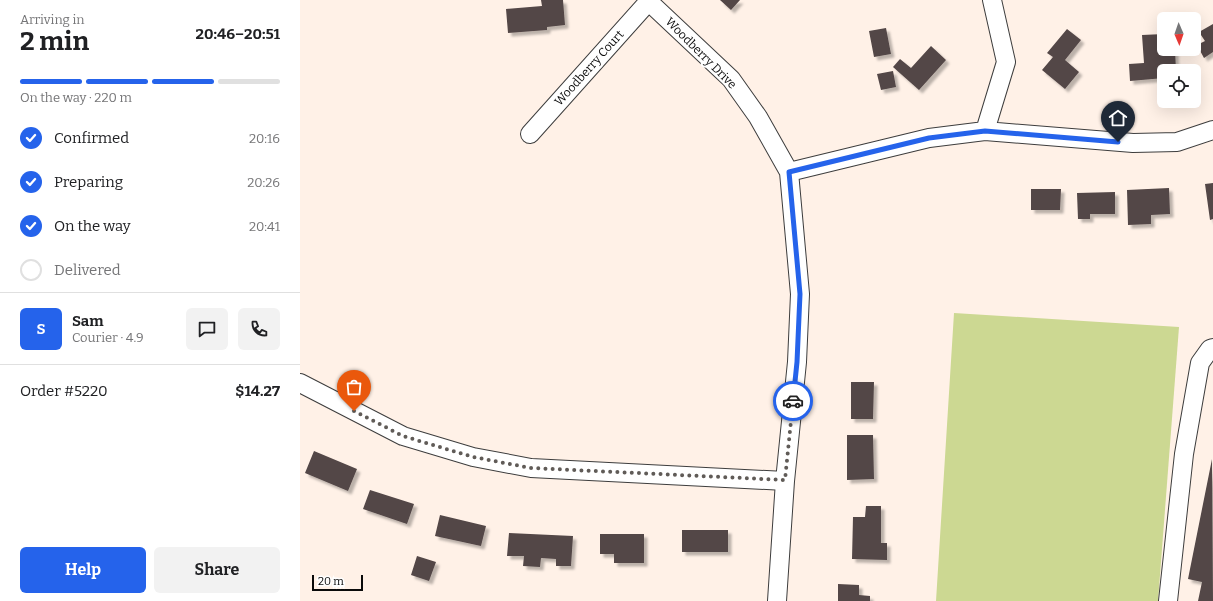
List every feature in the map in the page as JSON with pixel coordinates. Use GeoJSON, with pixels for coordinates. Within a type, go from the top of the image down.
{"type":"FeatureCollection","features":[{"type":"Feature","properties":{"kind":"street"},"geometry":{"type":"LineString","coordinates":[[985,131],[1006,62],[992,0]]}},
{"type":"Feature","properties":{"kind":"street","name":"Woodberry Court"},"geometry":{"type":"LineString","coordinates":[[530,134],[648,1]]}},
{"type":"Feature","properties":{"kind":"street","name":"Woodberry Drive"},"geometry":{"type":"LineString","coordinates":[[648,1],[731,79],[758,117],[789,172],[800,294],[797,362],[785,480],[777,601]]}},
{"type":"Feature","properties":{"kind":"street"},"geometry":{"type":"LineString","coordinates":[[789,172],[929,138],[985,131],[1133,143],[1176,142],[1213,130]]}},
{"type":"Feature","properties":{"kind":"street"},"geometry":{"type":"LineString","coordinates":[[1168,601],[1184,454],[1200,363],[1210,349],[1213,348]]}},
{"type":"Feature","properties":{"kind":"street"},"geometry":{"type":"LineString","coordinates":[[300,384],[403,436],[473,457],[531,468],[785,480]]}},
{"type":"Feature","properties":{"kind":"green space"},"geometry":{"type":"Polygon","coordinates":[[[954,313],[1179,327],[1158,601],[936,601],[954,313]]]}},
{"type":"Feature","properties":{"kind":"building"},"geometry":{"type":"Polygon","coordinates":[[[541,0],[563,0],[565,25],[547,27],[547,30],[508,33],[506,9],[542,6],[541,0]]]}},
{"type":"Feature","properties":{"kind":"building"},"geometry":{"type":"Polygon","coordinates":[[[720,0],[740,0],[731,10],[720,0]]]}},
{"type":"Feature","properties":{"kind":"building"},"geometry":{"type":"Polygon","coordinates":[[[1213,24],[1213,52],[1204,58],[1201,52],[1201,43],[1205,41],[1201,35],[1201,31],[1213,24]]]}},
{"type":"Feature","properties":{"kind":"building"},"geometry":{"type":"Polygon","coordinates":[[[886,28],[891,54],[874,57],[869,31],[886,28]]]}},
{"type":"Feature","properties":{"kind":"building"},"geometry":{"type":"Polygon","coordinates":[[[1067,29],[1081,40],[1065,60],[1079,72],[1065,89],[1042,70],[1053,57],[1047,53],[1067,29]]]}},
{"type":"Feature","properties":{"kind":"building"},"geometry":{"type":"Polygon","coordinates":[[[1157,34],[1157,56],[1175,56],[1176,64],[1157,64],[1157,79],[1130,81],[1129,64],[1144,63],[1142,35],[1157,34]]]}},
{"type":"Feature","properties":{"kind":"building"},"geometry":{"type":"Polygon","coordinates":[[[931,46],[946,60],[919,90],[893,67],[900,59],[911,68],[931,46]]]}},
{"type":"Feature","properties":{"kind":"building"},"geometry":{"type":"Polygon","coordinates":[[[893,71],[896,87],[881,90],[877,74],[893,71]]]}},
{"type":"Feature","properties":{"kind":"building"},"geometry":{"type":"Polygon","coordinates":[[[1213,183],[1213,219],[1210,220],[1205,184],[1213,183]]]}},
{"type":"Feature","properties":{"kind":"building"},"geometry":{"type":"Polygon","coordinates":[[[1169,188],[1170,214],[1151,215],[1151,224],[1128,225],[1127,190],[1169,188]]]}},
{"type":"Feature","properties":{"kind":"building"},"geometry":{"type":"Polygon","coordinates":[[[1031,189],[1061,189],[1060,210],[1031,210],[1031,189]]]}},
{"type":"Feature","properties":{"kind":"building"},"geometry":{"type":"Polygon","coordinates":[[[1115,192],[1115,214],[1090,214],[1090,219],[1078,219],[1077,193],[1115,192]]]}},
{"type":"Feature","properties":{"kind":"building"},"geometry":{"type":"Polygon","coordinates":[[[851,382],[874,382],[873,419],[851,419],[851,382]]]}},
{"type":"Feature","properties":{"kind":"building"},"geometry":{"type":"Polygon","coordinates":[[[847,435],[873,435],[874,479],[847,480],[847,435]]]}},
{"type":"Feature","properties":{"kind":"building"},"geometry":{"type":"Polygon","coordinates":[[[314,451],[357,469],[348,491],[305,473],[314,451]]]}},
{"type":"Feature","properties":{"kind":"building"},"geometry":{"type":"Polygon","coordinates":[[[1212,459],[1213,601],[1198,601],[1202,582],[1188,579],[1212,459]]]}},
{"type":"Feature","properties":{"kind":"building"},"geometry":{"type":"Polygon","coordinates":[[[370,490],[414,504],[407,524],[363,509],[370,490]]]}},
{"type":"Feature","properties":{"kind":"building"},"geometry":{"type":"Polygon","coordinates":[[[866,506],[881,506],[881,543],[887,543],[887,560],[852,559],[853,517],[865,517],[866,506]]]}},
{"type":"Feature","properties":{"kind":"building"},"geometry":{"type":"Polygon","coordinates":[[[440,515],[486,526],[481,546],[435,536],[440,515]]]}},
{"type":"Feature","properties":{"kind":"building"},"geometry":{"type":"Polygon","coordinates":[[[682,530],[728,530],[728,552],[682,552],[682,530]]]}},
{"type":"Feature","properties":{"kind":"building"},"geometry":{"type":"Polygon","coordinates":[[[509,533],[573,536],[571,566],[556,566],[556,559],[541,558],[540,567],[523,566],[524,556],[507,556],[509,533]]]}},
{"type":"Feature","properties":{"kind":"building"},"geometry":{"type":"Polygon","coordinates":[[[600,534],[644,534],[644,563],[614,563],[614,554],[600,554],[600,534]]]}},
{"type":"Feature","properties":{"kind":"building"},"geometry":{"type":"Polygon","coordinates":[[[417,556],[436,562],[429,581],[411,575],[417,556]]]}},
{"type":"Feature","properties":{"kind":"building"},"geometry":{"type":"Polygon","coordinates":[[[838,584],[859,585],[859,595],[870,596],[870,601],[838,601],[838,584]]]}},
{"type":"Feature","properties":{"kind":"way so far"},"geometry":{"type":"LineString","coordinates":[[354,411],[403,436],[473,457],[531,468],[785,480],[793,401]]}},
{"type":"Feature","properties":{"kind":"route"},"geometry":{"type":"LineString","coordinates":[[793,401],[797,362],[800,294],[789,172],[929,138],[985,131],[1118,142]]}}]}
